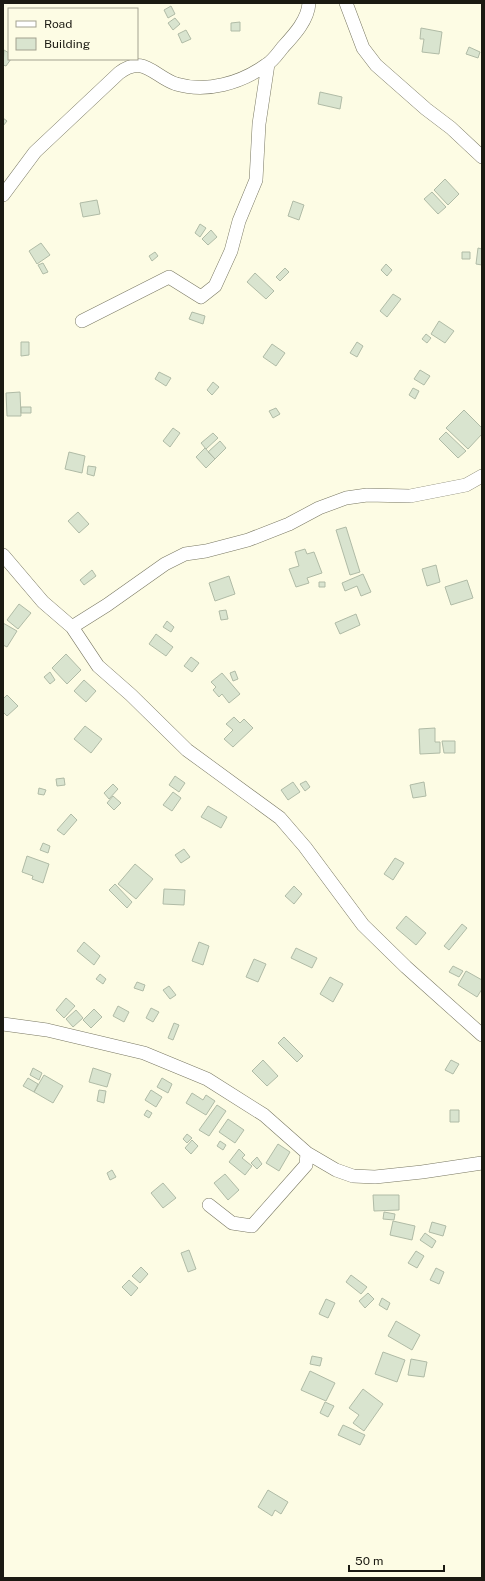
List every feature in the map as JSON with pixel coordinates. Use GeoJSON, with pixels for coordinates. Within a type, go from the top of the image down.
{"type":"FeatureCollection","features":[{"type":"Feature","properties":{"kind":"street"},"geometry":{"type":"LineString","coordinates":[[3,195],[35,152],[126,67],[143,65],[176,84],[204,88],[226,85],[248,77],[268,64],[304,21],[309,3]]}},
{"type":"Feature","properties":{"kind":"street"},"geometry":{"type":"LineString","coordinates":[[346,3],[364,48],[376,65],[426,109],[452,128],[482,157]]}},
{"type":"Feature","properties":{"kind":"street"},"geometry":{"type":"LineString","coordinates":[[82,321],[169,277],[201,296],[215,286],[231,251],[239,221],[256,180],[259,124],[268,64]]}},
{"type":"Feature","properties":{"kind":"street"},"geometry":{"type":"LineString","coordinates":[[72,627],[107,605],[165,564],[185,554],[206,551],[248,540],[289,524],[319,508],[346,498],[367,495],[417,495],[466,485],[482,476]]}},
{"type":"Feature","properties":{"kind":"street"},"geometry":{"type":"LineString","coordinates":[[3,555],[43,602],[72,627],[98,666],[131,695],[187,750],[280,818],[305,847],[364,925],[406,967],[482,1035]]}},
{"type":"Feature","properties":{"kind":"street"},"geometry":{"type":"LineString","coordinates":[[3,1024],[47,1030],[144,1053],[182,1068],[207,1079],[264,1115],[308,1153],[336,1170],[353,1176],[375,1177],[482,1163]]}},
{"type":"Feature","properties":{"kind":"street"},"geometry":{"type":"LineString","coordinates":[[208,1205],[232,1223],[252,1226],[306,1165],[308,1153]]}},
{"type":"Feature","properties":{"kind":"building"},"geometry":{"type":"Polygon","coordinates":[[[171,6],[175,14],[168,18],[164,10],[171,6]]]}},
{"type":"Feature","properties":{"kind":"building"},"geometry":{"type":"Polygon","coordinates":[[[175,18],[180,24],[173,30],[168,23],[175,18]]]}},
{"type":"Feature","properties":{"kind":"building"},"geometry":{"type":"Polygon","coordinates":[[[240,22],[240,31],[231,31],[231,23],[240,22]]]}},
{"type":"Feature","properties":{"kind":"building"},"geometry":{"type":"Polygon","coordinates":[[[421,28],[442,32],[439,54],[422,52],[424,39],[420,39],[421,28]]]}},
{"type":"Feature","properties":{"kind":"building"},"geometry":{"type":"Polygon","coordinates":[[[186,30],[191,39],[182,43],[178,34],[186,30]]]}},
{"type":"Feature","properties":{"kind":"building"},"geometry":{"type":"Polygon","coordinates":[[[469,47],[480,52],[478,58],[466,54],[469,47]]]}},
{"type":"Feature","properties":{"kind":"building"},"geometry":{"type":"Polygon","coordinates":[[[4,50],[8,52],[8,60],[10,60],[6,66],[3,65],[4,50]]]}},
{"type":"Feature","properties":{"kind":"building"},"geometry":{"type":"Polygon","coordinates":[[[320,92],[342,97],[340,109],[318,104],[320,92]]]}},
{"type":"Feature","properties":{"kind":"building"},"geometry":{"type":"Polygon","coordinates":[[[3,118],[7,121],[3,126],[3,118]]]}},
{"type":"Feature","properties":{"kind":"building"},"geometry":{"type":"Polygon","coordinates":[[[445,179],[459,194],[448,205],[434,190],[445,179]]]}},
{"type":"Feature","properties":{"kind":"building"},"geometry":{"type":"Polygon","coordinates":[[[432,192],[446,207],[438,214],[424,199],[432,192]]]}},
{"type":"Feature","properties":{"kind":"building"},"geometry":{"type":"Polygon","coordinates":[[[97,200],[100,214],[83,217],[80,203],[97,200]]]}},
{"type":"Feature","properties":{"kind":"building"},"geometry":{"type":"Polygon","coordinates":[[[293,201],[304,205],[299,220],[288,216],[293,201]]]}},
{"type":"Feature","properties":{"kind":"building"},"geometry":{"type":"Polygon","coordinates":[[[200,224],[206,228],[200,237],[195,233],[200,224]]]}},
{"type":"Feature","properties":{"kind":"building"},"geometry":{"type":"Polygon","coordinates":[[[211,230],[217,237],[208,245],[202,239],[211,230]]]}},
{"type":"Feature","properties":{"kind":"building"},"geometry":{"type":"Polygon","coordinates":[[[41,243],[50,255],[37,264],[29,251],[41,243]]]}},
{"type":"Feature","properties":{"kind":"building"},"geometry":{"type":"Polygon","coordinates":[[[478,248],[482,249],[482,265],[476,264],[478,248]]]}},
{"type":"Feature","properties":{"kind":"building"},"geometry":{"type":"Polygon","coordinates":[[[155,252],[158,256],[152,261],[149,256],[155,252]]]}},
{"type":"Feature","properties":{"kind":"building"},"geometry":{"type":"Polygon","coordinates":[[[462,252],[470,252],[470,259],[462,259],[462,252]]]}},
{"type":"Feature","properties":{"kind":"building"},"geometry":{"type":"Polygon","coordinates":[[[43,263],[48,272],[43,274],[38,265],[43,263]]]}},
{"type":"Feature","properties":{"kind":"building"},"geometry":{"type":"Polygon","coordinates":[[[386,264],[392,270],[387,276],[381,270],[386,264]]]}},
{"type":"Feature","properties":{"kind":"building"},"geometry":{"type":"Polygon","coordinates":[[[285,268],[289,272],[280,281],[276,277],[285,268]]]}},
{"type":"Feature","properties":{"kind":"building"},"geometry":{"type":"Polygon","coordinates":[[[255,273],[274,291],[266,299],[247,282],[255,273]]]}},
{"type":"Feature","properties":{"kind":"building"},"geometry":{"type":"Polygon","coordinates":[[[393,294],[401,299],[387,317],[380,311],[393,294]]]}},
{"type":"Feature","properties":{"kind":"building"},"geometry":{"type":"Polygon","coordinates":[[[192,312],[205,316],[203,324],[189,319],[192,312]]]}},
{"type":"Feature","properties":{"kind":"building"},"geometry":{"type":"Polygon","coordinates":[[[439,321],[454,331],[445,343],[431,334],[439,321]]]}},
{"type":"Feature","properties":{"kind":"building"},"geometry":{"type":"Polygon","coordinates":[[[426,334],[431,338],[427,343],[422,339],[426,334]]]}},
{"type":"Feature","properties":{"kind":"building"},"geometry":{"type":"Polygon","coordinates":[[[21,342],[29,342],[29,355],[21,356],[21,342]]]}},
{"type":"Feature","properties":{"kind":"building"},"geometry":{"type":"Polygon","coordinates":[[[357,342],[363,346],[357,357],[350,353],[357,342]]]}},
{"type":"Feature","properties":{"kind":"building"},"geometry":{"type":"Polygon","coordinates":[[[272,344],[285,353],[276,366],[263,357],[272,344]]]}},
{"type":"Feature","properties":{"kind":"building"},"geometry":{"type":"Polygon","coordinates":[[[420,370],[430,376],[424,385],[414,379],[420,370]]]}},
{"type":"Feature","properties":{"kind":"building"},"geometry":{"type":"Polygon","coordinates":[[[159,372],[171,378],[166,386],[155,379],[159,372]]]}},
{"type":"Feature","properties":{"kind":"building"},"geometry":{"type":"Polygon","coordinates":[[[213,382],[219,387],[212,395],[207,390],[213,382]]]}},
{"type":"Feature","properties":{"kind":"building"},"geometry":{"type":"Polygon","coordinates":[[[413,388],[419,391],[415,399],[409,395],[413,388]]]}},
{"type":"Feature","properties":{"kind":"building"},"geometry":{"type":"Polygon","coordinates":[[[20,392],[21,416],[7,416],[6,393],[20,392]]]}},
{"type":"Feature","properties":{"kind":"building"},"geometry":{"type":"Polygon","coordinates":[[[21,407],[31,407],[31,413],[21,413],[21,407]]]}},
{"type":"Feature","properties":{"kind":"building"},"geometry":{"type":"Polygon","coordinates":[[[276,408],[280,414],[273,418],[269,411],[276,408]]]}},
{"type":"Feature","properties":{"kind":"building"},"geometry":{"type":"Polygon","coordinates":[[[464,410],[482,428],[482,434],[468,449],[446,428],[464,410]]]}},
{"type":"Feature","properties":{"kind":"building"},"geometry":{"type":"Polygon","coordinates":[[[173,428],[180,433],[170,447],[163,441],[173,428]]]}},
{"type":"Feature","properties":{"kind":"building"},"geometry":{"type":"Polygon","coordinates":[[[446,432],[466,451],[458,458],[439,439],[446,432]]]}},
{"type":"Feature","properties":{"kind":"building"},"geometry":{"type":"Polygon","coordinates":[[[213,433],[218,438],[206,449],[201,443],[213,433]]]}},
{"type":"Feature","properties":{"kind":"building"},"geometry":{"type":"Polygon","coordinates":[[[220,441],[226,448],[215,459],[208,452],[220,441]]]}},
{"type":"Feature","properties":{"kind":"building"},"geometry":{"type":"Polygon","coordinates":[[[205,448],[215,459],[206,468],[196,457],[205,448]]]}},
{"type":"Feature","properties":{"kind":"building"},"geometry":{"type":"Polygon","coordinates":[[[69,452],[85,456],[82,473],[65,469],[69,452]]]}},
{"type":"Feature","properties":{"kind":"building"},"geometry":{"type":"Polygon","coordinates":[[[88,466],[96,467],[94,476],[87,474],[88,466]]]}},
{"type":"Feature","properties":{"kind":"building"},"geometry":{"type":"Polygon","coordinates":[[[78,512],[89,524],[79,533],[68,521],[78,512]]]}},
{"type":"Feature","properties":{"kind":"building"},"geometry":{"type":"Polygon","coordinates":[[[346,527],[360,572],[350,575],[336,530],[346,527]]]}},
{"type":"Feature","properties":{"kind":"building"},"geometry":{"type":"Polygon","coordinates":[[[305,549],[307,554],[314,552],[322,573],[307,578],[309,583],[296,587],[289,569],[299,566],[295,552],[305,549]]]}},
{"type":"Feature","properties":{"kind":"building"},"geometry":{"type":"Polygon","coordinates":[[[436,565],[440,582],[427,586],[422,569],[436,565]]]}},
{"type":"Feature","properties":{"kind":"building"},"geometry":{"type":"Polygon","coordinates":[[[92,570],[96,576],[84,585],[80,580],[92,570]]]}},
{"type":"Feature","properties":{"kind":"building"},"geometry":{"type":"Polygon","coordinates":[[[363,574],[371,592],[361,596],[357,586],[345,591],[342,583],[363,574]]]}},
{"type":"Feature","properties":{"kind":"building"},"geometry":{"type":"Polygon","coordinates":[[[229,576],[235,594],[215,601],[209,583],[229,576]]]}},
{"type":"Feature","properties":{"kind":"building"},"geometry":{"type":"Polygon","coordinates":[[[467,580],[473,598],[451,605],[445,587],[467,580]]]}},
{"type":"Feature","properties":{"kind":"building"},"geometry":{"type":"Polygon","coordinates":[[[319,582],[325,582],[325,587],[319,587],[319,582]]]}},
{"type":"Feature","properties":{"kind":"building"},"geometry":{"type":"Polygon","coordinates":[[[19,604],[31,613],[18,629],[7,620],[19,604]]]}},
{"type":"Feature","properties":{"kind":"building"},"geometry":{"type":"Polygon","coordinates":[[[226,610],[228,619],[221,620],[219,611],[226,610]]]}},
{"type":"Feature","properties":{"kind":"building"},"geometry":{"type":"Polygon","coordinates":[[[356,614],[360,625],[340,634],[335,623],[356,614]]]}},
{"type":"Feature","properties":{"kind":"building"},"geometry":{"type":"Polygon","coordinates":[[[167,621],[174,627],[171,632],[163,627],[167,621]]]}},
{"type":"Feature","properties":{"kind":"building"},"geometry":{"type":"Polygon","coordinates":[[[3,623],[17,631],[7,647],[3,645],[3,623]]]}},
{"type":"Feature","properties":{"kind":"building"},"geometry":{"type":"Polygon","coordinates":[[[156,634],[173,647],[166,656],[149,644],[156,634]]]}},
{"type":"Feature","properties":{"kind":"building"},"geometry":{"type":"Polygon","coordinates":[[[66,654],[81,670],[67,684],[52,668],[66,654]]]}},
{"type":"Feature","properties":{"kind":"building"},"geometry":{"type":"Polygon","coordinates":[[[191,657],[199,663],[192,672],[184,666],[191,657]]]}},
{"type":"Feature","properties":{"kind":"building"},"geometry":{"type":"Polygon","coordinates":[[[235,671],[238,679],[233,681],[230,673],[235,671]]]}},
{"type":"Feature","properties":{"kind":"building"},"geometry":{"type":"Polygon","coordinates":[[[50,672],[55,680],[50,684],[44,677],[50,672]]]}},
{"type":"Feature","properties":{"kind":"building"},"geometry":{"type":"Polygon","coordinates":[[[222,673],[240,694],[229,703],[222,694],[219,697],[213,690],[216,687],[211,682],[222,673]]]}},
{"type":"Feature","properties":{"kind":"building"},"geometry":{"type":"Polygon","coordinates":[[[84,680],[96,691],[86,702],[74,691],[84,680]]]}},
{"type":"Feature","properties":{"kind":"building"},"geometry":{"type":"Polygon","coordinates":[[[7,695],[18,706],[7,716],[3,712],[3,699],[7,695]]]}},
{"type":"Feature","properties":{"kind":"building"},"geometry":{"type":"Polygon","coordinates":[[[234,717],[240,723],[244,719],[253,728],[233,747],[224,739],[233,730],[226,724],[234,717]]]}},
{"type":"Feature","properties":{"kind":"building"},"geometry":{"type":"Polygon","coordinates":[[[85,726],[102,739],[91,753],[74,739],[85,726]]]}},
{"type":"Feature","properties":{"kind":"building"},"geometry":{"type":"Polygon","coordinates":[[[435,728],[435,742],[440,742],[440,753],[420,754],[419,729],[435,728]]]}},
{"type":"Feature","properties":{"kind":"building"},"geometry":{"type":"Polygon","coordinates":[[[442,741],[455,741],[455,753],[444,753],[442,741]]]}},
{"type":"Feature","properties":{"kind":"building"},"geometry":{"type":"Polygon","coordinates":[[[175,776],[185,783],[179,792],[169,785],[175,776]]]}},
{"type":"Feature","properties":{"kind":"building"},"geometry":{"type":"Polygon","coordinates":[[[64,778],[65,785],[57,786],[56,779],[64,778]]]}},
{"type":"Feature","properties":{"kind":"building"},"geometry":{"type":"Polygon","coordinates":[[[306,781],[310,787],[305,791],[300,784],[306,781]]]}},
{"type":"Feature","properties":{"kind":"building"},"geometry":{"type":"Polygon","coordinates":[[[293,782],[300,792],[288,800],[281,790],[293,782]]]}},
{"type":"Feature","properties":{"kind":"building"},"geometry":{"type":"Polygon","coordinates":[[[424,782],[426,796],[413,798],[410,785],[424,782]]]}},
{"type":"Feature","properties":{"kind":"building"},"geometry":{"type":"Polygon","coordinates":[[[113,784],[118,789],[109,799],[104,793],[113,784]]]}},
{"type":"Feature","properties":{"kind":"building"},"geometry":{"type":"Polygon","coordinates":[[[39,788],[46,790],[44,795],[38,794],[39,788]]]}},
{"type":"Feature","properties":{"kind":"building"},"geometry":{"type":"Polygon","coordinates":[[[173,792],[181,798],[172,811],[163,805],[173,792]]]}},
{"type":"Feature","properties":{"kind":"building"},"geometry":{"type":"Polygon","coordinates":[[[113,796],[121,803],[114,810],[107,803],[113,796]]]}},
{"type":"Feature","properties":{"kind":"building"},"geometry":{"type":"Polygon","coordinates":[[[208,806],[227,817],[221,828],[201,817],[208,806]]]}},
{"type":"Feature","properties":{"kind":"building"},"geometry":{"type":"Polygon","coordinates":[[[71,814],[77,820],[64,835],[57,830],[71,814]]]}},
{"type":"Feature","properties":{"kind":"building"},"geometry":{"type":"Polygon","coordinates":[[[43,843],[50,846],[48,853],[40,850],[43,843]]]}},
{"type":"Feature","properties":{"kind":"building"},"geometry":{"type":"Polygon","coordinates":[[[184,849],[190,857],[181,863],[175,855],[184,849]]]}},
{"type":"Feature","properties":{"kind":"building"},"geometry":{"type":"Polygon","coordinates":[[[27,856],[49,864],[43,883],[32,879],[33,876],[22,872],[27,856]]]}},
{"type":"Feature","properties":{"kind":"building"},"geometry":{"type":"Polygon","coordinates":[[[395,858],[404,863],[393,880],[384,874],[395,858]]]}},
{"type":"Feature","properties":{"kind":"building"},"geometry":{"type":"Polygon","coordinates":[[[135,864],[153,879],[136,899],[118,884],[135,864]]]}},
{"type":"Feature","properties":{"kind":"building"},"geometry":{"type":"Polygon","coordinates":[[[115,884],[132,902],[127,908],[109,890],[115,884]]]}},
{"type":"Feature","properties":{"kind":"building"},"geometry":{"type":"Polygon","coordinates":[[[294,886],[302,894],[294,904],[285,896],[294,886]]]}},
{"type":"Feature","properties":{"kind":"building"},"geometry":{"type":"Polygon","coordinates":[[[164,889],[185,890],[184,905],[163,904],[164,889]]]}},
{"type":"Feature","properties":{"kind":"building"},"geometry":{"type":"Polygon","coordinates":[[[406,916],[426,933],[416,945],[396,928],[406,916]]]}},
{"type":"Feature","properties":{"kind":"building"},"geometry":{"type":"Polygon","coordinates":[[[462,924],[467,928],[449,950],[444,946],[462,924]]]}},
{"type":"Feature","properties":{"kind":"building"},"geometry":{"type":"Polygon","coordinates":[[[84,942],[100,956],[94,965],[77,951],[84,942]]]}},
{"type":"Feature","properties":{"kind":"building"},"geometry":{"type":"Polygon","coordinates":[[[199,942],[209,946],[203,965],[192,961],[199,942]]]}},
{"type":"Feature","properties":{"kind":"building"},"geometry":{"type":"Polygon","coordinates":[[[296,948],[317,958],[312,968],[291,958],[296,948]]]}},
{"type":"Feature","properties":{"kind":"building"},"geometry":{"type":"Polygon","coordinates":[[[254,959],[266,964],[258,982],[246,977],[254,959]]]}},
{"type":"Feature","properties":{"kind":"building"},"geometry":{"type":"Polygon","coordinates":[[[453,966],[463,971],[459,977],[449,972],[453,966]]]}},
{"type":"Feature","properties":{"kind":"building"},"geometry":{"type":"Polygon","coordinates":[[[466,971],[482,980],[482,989],[477,997],[458,985],[466,971]]]}},
{"type":"Feature","properties":{"kind":"building"},"geometry":{"type":"Polygon","coordinates":[[[100,974],[106,979],[103,984],[96,979],[100,974]]]}},
{"type":"Feature","properties":{"kind":"building"},"geometry":{"type":"Polygon","coordinates":[[[330,977],[343,984],[333,1002],[320,994],[330,977]]]}},
{"type":"Feature","properties":{"kind":"building"},"geometry":{"type":"Polygon","coordinates":[[[137,982],[145,985],[143,991],[134,988],[137,982]]]}},
{"type":"Feature","properties":{"kind":"building"},"geometry":{"type":"Polygon","coordinates":[[[169,986],[176,995],[170,999],[163,990],[169,986]]]}},
{"type":"Feature","properties":{"kind":"building"},"geometry":{"type":"Polygon","coordinates":[[[66,998],[75,1006],[64,1018],[56,1010],[66,998]]]}},
{"type":"Feature","properties":{"kind":"building"},"geometry":{"type":"Polygon","coordinates":[[[118,1006],[129,1012],[124,1022],[113,1016],[118,1006]]]}},
{"type":"Feature","properties":{"kind":"building"},"geometry":{"type":"Polygon","coordinates":[[[151,1008],[159,1012],[153,1022],[146,1018],[151,1008]]]}},
{"type":"Feature","properties":{"kind":"building"},"geometry":{"type":"Polygon","coordinates":[[[94,1009],[102,1017],[91,1028],[83,1020],[94,1009]]]}},
{"type":"Feature","properties":{"kind":"building"},"geometry":{"type":"Polygon","coordinates":[[[76,1010],[83,1018],[73,1027],[66,1019],[76,1010]]]}},
{"type":"Feature","properties":{"kind":"building"},"geometry":{"type":"Polygon","coordinates":[[[174,1023],[179,1025],[173,1040],[168,1038],[174,1023]]]}},
{"type":"Feature","properties":{"kind":"building"},"geometry":{"type":"Polygon","coordinates":[[[284,1037],[303,1056],[297,1062],[278,1043],[284,1037]]]}},
{"type":"Feature","properties":{"kind":"building"},"geometry":{"type":"Polygon","coordinates":[[[263,1060],[278,1076],[267,1086],[252,1071],[263,1060]]]}},
{"type":"Feature","properties":{"kind":"building"},"geometry":{"type":"Polygon","coordinates":[[[451,1060],[459,1064],[453,1074],[445,1070],[451,1060]]]}},
{"type":"Feature","properties":{"kind":"building"},"geometry":{"type":"Polygon","coordinates":[[[33,1068],[42,1073],[39,1080],[30,1075],[33,1068]]]}},
{"type":"Feature","properties":{"kind":"building"},"geometry":{"type":"Polygon","coordinates":[[[93,1068],[111,1074],[107,1087],[89,1082],[93,1068]]]}},
{"type":"Feature","properties":{"kind":"building"},"geometry":{"type":"Polygon","coordinates":[[[44,1075],[63,1086],[53,1103],[34,1092],[44,1075]]]}},
{"type":"Feature","properties":{"kind":"building"},"geometry":{"type":"Polygon","coordinates":[[[28,1078],[38,1084],[34,1092],[23,1086],[28,1078]]]}},
{"type":"Feature","properties":{"kind":"building"},"geometry":{"type":"Polygon","coordinates":[[[162,1078],[172,1084],[168,1093],[157,1087],[162,1078]]]}},
{"type":"Feature","properties":{"kind":"building"},"geometry":{"type":"Polygon","coordinates":[[[99,1090],[106,1091],[104,1103],[97,1101],[99,1090]]]}},
{"type":"Feature","properties":{"kind":"building"},"geometry":{"type":"Polygon","coordinates":[[[151,1090],[162,1097],[156,1107],[145,1100],[151,1090]]]}},
{"type":"Feature","properties":{"kind":"building"},"geometry":{"type":"Polygon","coordinates":[[[192,1093],[203,1100],[206,1095],[215,1101],[206,1115],[186,1103],[192,1093]]]}},
{"type":"Feature","properties":{"kind":"building"},"geometry":{"type":"Polygon","coordinates":[[[217,1105],[226,1111],[209,1136],[199,1130],[217,1105]]]}},
{"type":"Feature","properties":{"kind":"building"},"geometry":{"type":"Polygon","coordinates":[[[147,1110],[152,1113],[149,1118],[144,1115],[147,1110]]]}},
{"type":"Feature","properties":{"kind":"building"},"geometry":{"type":"Polygon","coordinates":[[[450,1110],[459,1110],[459,1122],[450,1122],[450,1110]]]}},
{"type":"Feature","properties":{"kind":"building"},"geometry":{"type":"Polygon","coordinates":[[[228,1119],[244,1130],[235,1143],[219,1132],[228,1119]]]}},
{"type":"Feature","properties":{"kind":"building"},"geometry":{"type":"Polygon","coordinates":[[[187,1134],[192,1138],[187,1143],[183,1139],[187,1134]]]}},
{"type":"Feature","properties":{"kind":"building"},"geometry":{"type":"Polygon","coordinates":[[[192,1140],[198,1146],[191,1154],[185,1148],[192,1140]]]}},
{"type":"Feature","properties":{"kind":"building"},"geometry":{"type":"Polygon","coordinates":[[[220,1141],[226,1145],[223,1150],[217,1146],[220,1141]]]}},
{"type":"Feature","properties":{"kind":"building"},"geometry":{"type":"Polygon","coordinates":[[[278,1144],[290,1152],[279,1171],[266,1163],[278,1144]]]}},
{"type":"Feature","properties":{"kind":"building"},"geometry":{"type":"Polygon","coordinates":[[[239,1149],[245,1155],[242,1158],[252,1166],[245,1175],[229,1162],[239,1149]]]}},
{"type":"Feature","properties":{"kind":"building"},"geometry":{"type":"Polygon","coordinates":[[[257,1157],[262,1164],[257,1169],[251,1163],[257,1157]]]}},
{"type":"Feature","properties":{"kind":"building"},"geometry":{"type":"Polygon","coordinates":[[[112,1170],[116,1177],[110,1180],[107,1173],[112,1170]]]}},
{"type":"Feature","properties":{"kind":"building"},"geometry":{"type":"Polygon","coordinates":[[[225,1174],[239,1190],[228,1200],[214,1183],[225,1174]]]}},
{"type":"Feature","properties":{"kind":"building"},"geometry":{"type":"Polygon","coordinates":[[[163,1183],[176,1198],[163,1208],[151,1193],[163,1183]]]}},
{"type":"Feature","properties":{"kind":"building"},"geometry":{"type":"Polygon","coordinates":[[[373,1195],[399,1195],[399,1210],[374,1211],[373,1195]]]}},
{"type":"Feature","properties":{"kind":"building"},"geometry":{"type":"Polygon","coordinates":[[[384,1212],[395,1214],[394,1220],[383,1219],[384,1212]]]}},
{"type":"Feature","properties":{"kind":"building"},"geometry":{"type":"Polygon","coordinates":[[[393,1221],[415,1226],[412,1240],[390,1235],[393,1221]]]}},
{"type":"Feature","properties":{"kind":"building"},"geometry":{"type":"Polygon","coordinates":[[[432,1222],[446,1226],[443,1236],[429,1232],[432,1222]]]}},
{"type":"Feature","properties":{"kind":"building"},"geometry":{"type":"Polygon","coordinates":[[[425,1233],[436,1241],[432,1248],[420,1240],[425,1233]]]}},
{"type":"Feature","properties":{"kind":"building"},"geometry":{"type":"Polygon","coordinates":[[[189,1250],[196,1269],[188,1272],[181,1253],[189,1250]]]}},
{"type":"Feature","properties":{"kind":"building"},"geometry":{"type":"Polygon","coordinates":[[[416,1251],[424,1256],[417,1268],[408,1263],[416,1251]]]}},
{"type":"Feature","properties":{"kind":"building"},"geometry":{"type":"Polygon","coordinates":[[[141,1267],[148,1274],[140,1283],[132,1276],[141,1267]]]}},
{"type":"Feature","properties":{"kind":"building"},"geometry":{"type":"Polygon","coordinates":[[[436,1268],[444,1272],[439,1284],[430,1280],[436,1268]]]}},
{"type":"Feature","properties":{"kind":"building"},"geometry":{"type":"Polygon","coordinates":[[[351,1275],[367,1287],[361,1294],[346,1282],[351,1275]]]}},
{"type":"Feature","properties":{"kind":"building"},"geometry":{"type":"Polygon","coordinates":[[[129,1280],[138,1288],[131,1296],[122,1287],[129,1280]]]}},
{"type":"Feature","properties":{"kind":"building"},"geometry":{"type":"Polygon","coordinates":[[[368,1293],[374,1299],[365,1308],[359,1301],[368,1293]]]}},
{"type":"Feature","properties":{"kind":"building"},"geometry":{"type":"Polygon","coordinates":[[[382,1298],[390,1303],[387,1310],[379,1305],[382,1298]]]}},
{"type":"Feature","properties":{"kind":"building"},"geometry":{"type":"Polygon","coordinates":[[[326,1299],[335,1303],[328,1318],[319,1314],[326,1299]]]}},
{"type":"Feature","properties":{"kind":"building"},"geometry":{"type":"Polygon","coordinates":[[[396,1321],[420,1335],[412,1350],[388,1336],[396,1321]]]}},
{"type":"Feature","properties":{"kind":"building"},"geometry":{"type":"Polygon","coordinates":[[[383,1352],[405,1360],[397,1382],[375,1374],[383,1352]]]}},
{"type":"Feature","properties":{"kind":"building"},"geometry":{"type":"Polygon","coordinates":[[[312,1356],[322,1358],[320,1366],[310,1364],[312,1356]]]}},
{"type":"Feature","properties":{"kind":"building"},"geometry":{"type":"Polygon","coordinates":[[[411,1359],[427,1362],[424,1377],[408,1375],[411,1359]]]}},
{"type":"Feature","properties":{"kind":"building"},"geometry":{"type":"Polygon","coordinates":[[[310,1371],[335,1383],[326,1401],[301,1390],[310,1371]]]}},
{"type":"Feature","properties":{"kind":"building"},"geometry":{"type":"Polygon","coordinates":[[[363,1389],[383,1404],[364,1431],[353,1423],[359,1415],[349,1408],[363,1389]]]}},
{"type":"Feature","properties":{"kind":"building"},"geometry":{"type":"Polygon","coordinates":[[[325,1402],[334,1406],[328,1417],[320,1413],[325,1402]]]}},
{"type":"Feature","properties":{"kind":"building"},"geometry":{"type":"Polygon","coordinates":[[[343,1425],[365,1435],[360,1445],[338,1435],[343,1425]]]}},
{"type":"Feature","properties":{"kind":"building"},"geometry":{"type":"Polygon","coordinates":[[[268,1490],[288,1502],[281,1514],[275,1510],[272,1516],[258,1507],[268,1490]]]}}]}
